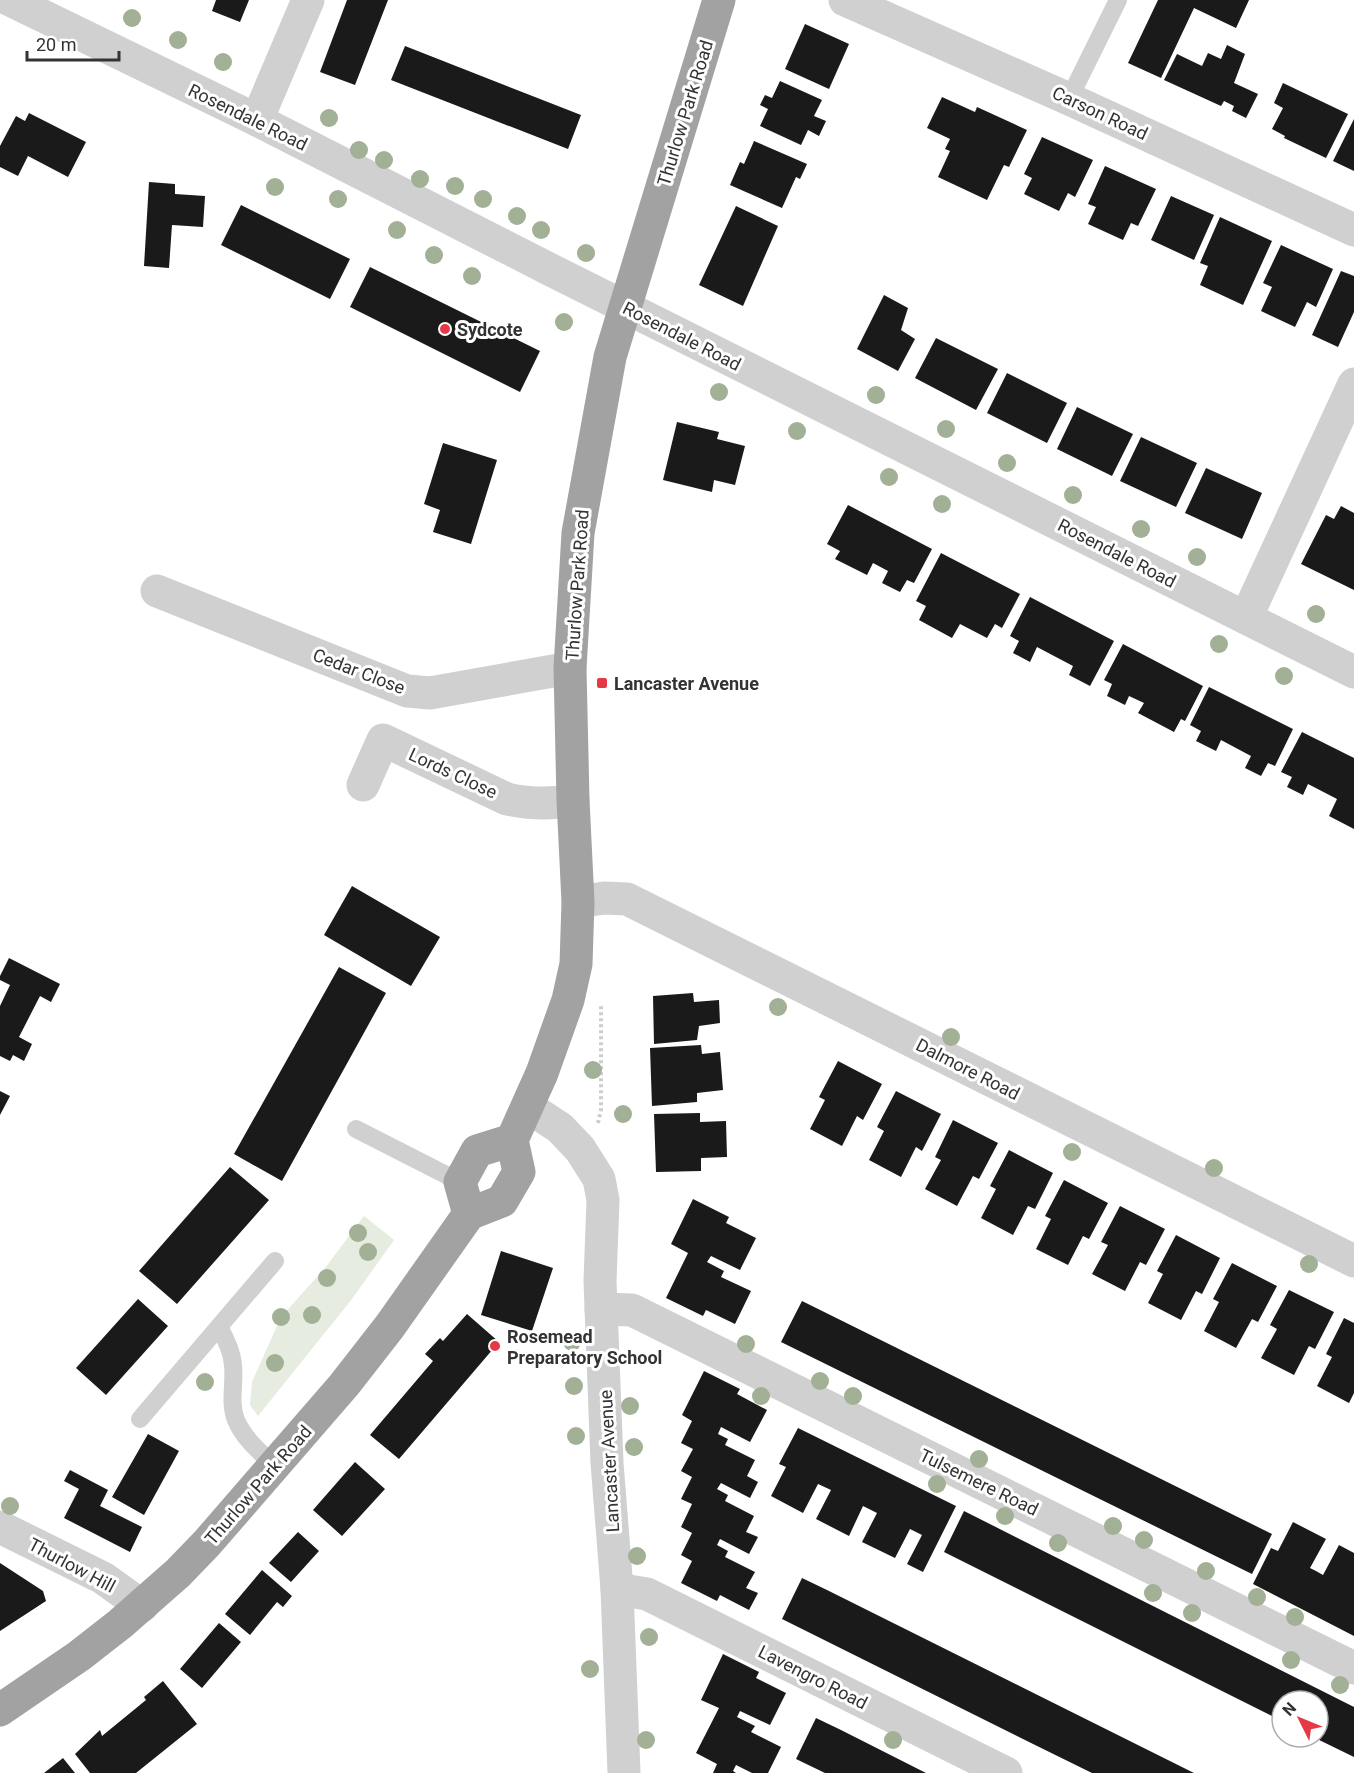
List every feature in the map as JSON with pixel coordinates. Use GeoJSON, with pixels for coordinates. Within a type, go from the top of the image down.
{"type":"FeatureCollection","features":[{"type":"Feature","properties":{"kind":"highway","name":"Thurlow Park Road"},"geometry":{"type":"LineString","coordinates":[[512,1140],[528,1107],[568,999],[576,964],[578,903],[570,668],[578,533],[606,375],[719,0]]}},
{"type":"Feature","properties":{"kind":"highway"},"geometry":{"type":"LineString","coordinates":[[512,1140],[519,1172],[502,1201],[469,1214],[460,1182],[477,1151],[512,1140]]}},
{"type":"Feature","properties":{"kind":"highway","name":"Thurlow Park Road"},"geometry":{"type":"LineString","coordinates":[[0,1710],[80,1656],[142,1606],[207,1543],[329,1403],[390,1326],[469,1214]]}},
{"type":"Feature","properties":{"kind":"street","name":"Rosendale Road"},"geometry":{"type":"LineString","coordinates":[[10,0],[257,120],[626,308],[1354,672]]}},
{"type":"Feature","properties":{"kind":"street"},"geometry":{"type":"LineString","coordinates":[[257,120],[308,0]]}},
{"type":"Feature","properties":{"kind":"street","name":"Carson Road"},"geometry":{"type":"LineString","coordinates":[[845,0],[1069,99],[1354,230]]}},
{"type":"Feature","properties":{"kind":"street"},"geometry":{"type":"LineString","coordinates":[[1246,618],[1354,384]]}},
{"type":"Feature","properties":{"kind":"street","name":"Cedar Close"},"geometry":{"type":"LineString","coordinates":[[157,591],[407,691],[430,693],[570,668]]}},
{"type":"Feature","properties":{"kind":"street","name":"Lords Close"},"geometry":{"type":"LineString","coordinates":[[363,785],[383,740],[507,799],[544,804],[573,800]]}},
{"type":"Feature","properties":{"kind":"street","name":"Dalmore Road"},"geometry":{"type":"LineString","coordinates":[[578,903],[604,898],[627,899],[1354,1261]]}},
{"type":"Feature","properties":{"kind":"street","name":"Lancaster Avenue"},"geometry":{"type":"LineString","coordinates":[[528,1107],[560,1128],[580,1149],[599,1179],[603,1200],[601,1309],[607,1463],[617,1589],[624,1773]]}},
{"type":"Feature","properties":{"kind":"street","name":"Tulsemere Road"},"geometry":{"type":"LineString","coordinates":[[601,1309],[632,1310],[1354,1668]]}},
{"type":"Feature","properties":{"kind":"street","name":"Thurlow Hill"},"geometry":{"type":"LineString","coordinates":[[0,1527],[103,1578],[142,1606]]}},
{"type":"Feature","properties":{"kind":"street","name":"Lavengro Road"},"geometry":{"type":"LineString","coordinates":[[617,1589],[647,1594],[1006,1773]]}},
{"type":"Feature","properties":{"kind":"lane"},"geometry":{"type":"LineString","coordinates":[[1069,99],[1118,0]]}},
{"type":"Feature","properties":{"kind":"lane"},"geometry":{"type":"LineString","coordinates":[[356,1129],[460,1182]]}},
{"type":"Feature","properties":{"kind":"lane"},"geometry":{"type":"LineString","coordinates":[[140,1419],[275,1261]]}},
{"type":"Feature","properties":{"kind":"lane"},"geometry":{"type":"LineString","coordinates":[[219,1327],[228,1342],[233,1364],[233,1406],[236,1421],[251,1443],[275,1466]]}},
{"type":"Feature","properties":{"kind":"path"},"geometry":{"type":"LineString","coordinates":[[576,964],[600,985],[602,1017],[601,1110],[596,1134],[580,1149]]}},
{"type":"Feature","properties":{"kind":"shaded area"},"geometry":{"type":"Polygon","coordinates":[[[364,1216],[394,1240],[352,1299],[258,1416],[250,1405],[252,1382],[281,1317],[325,1268],[364,1216]]]}},
{"type":"Feature","properties":{"kind":"building"},"geometry":{"type":"Polygon","coordinates":[[[216,0],[249,0],[240,22],[212,11],[216,0]]]}},
{"type":"Feature","properties":{"kind":"building"},"geometry":{"type":"Polygon","coordinates":[[[347,0],[388,0],[355,85],[320,72],[347,0]]]}},
{"type":"Feature","properties":{"kind":"building"},"geometry":{"type":"Polygon","coordinates":[[[1158,0],[1249,0],[1236,28],[1194,8],[1161,78],[1128,63],[1158,0]]]}},
{"type":"Feature","properties":{"kind":"building"},"geometry":{"type":"Polygon","coordinates":[[[805,24],[849,44],[829,89],[785,69],[805,24]]]}},
{"type":"Feature","properties":{"kind":"building"},"geometry":{"type":"Polygon","coordinates":[[[1227,45],[1245,54],[1234,83],[1258,94],[1246,118],[1232,111],[1234,106],[1224,101],[1221,106],[1164,80],[1177,54],[1202,66],[1208,53],[1221,59],[1227,45]]]}},
{"type":"Feature","properties":{"kind":"building"},"geometry":{"type":"Polygon","coordinates":[[[405,46],[581,115],[568,149],[391,80],[405,46]]]}},
{"type":"Feature","properties":{"kind":"building"},"geometry":{"type":"Polygon","coordinates":[[[780,81],[822,100],[814,116],[826,121],[819,136],[808,130],[801,145],[760,126],[768,109],[760,105],[765,95],[772,98],[780,81]]]}},
{"type":"Feature","properties":{"kind":"building"},"geometry":{"type":"Polygon","coordinates":[[[1283,83],[1348,114],[1326,158],[1284,138],[1285,136],[1272,129],[1283,108],[1274,103],[1283,83]]]}},
{"type":"Feature","properties":{"kind":"building"},"geometry":{"type":"Polygon","coordinates":[[[942,97],[975,112],[977,107],[1027,130],[1009,167],[1004,165],[987,200],[938,177],[950,151],[945,149],[950,139],[927,128],[942,97]]]}},
{"type":"Feature","properties":{"kind":"building"},"geometry":{"type":"Polygon","coordinates":[[[29,113],[86,142],[68,177],[28,156],[18,176],[0,167],[0,146],[16,116],[25,121],[29,113]]]}},
{"type":"Feature","properties":{"kind":"building"},"geometry":{"type":"Polygon","coordinates":[[[1354,119],[1354,171],[1333,161],[1354,119]]]}},
{"type":"Feature","properties":{"kind":"building"},"geometry":{"type":"Polygon","coordinates":[[[1042,137],[1093,160],[1075,197],[1068,193],[1059,211],[1024,194],[1032,178],[1024,174],[1042,137]]]}},
{"type":"Feature","properties":{"kind":"building"},"geometry":{"type":"Polygon","coordinates":[[[754,141],[807,164],[800,179],[796,177],[782,208],[730,185],[740,162],[744,164],[754,141]]]}},
{"type":"Feature","properties":{"kind":"building"},"geometry":{"type":"Polygon","coordinates":[[[1105,166],[1156,189],[1138,226],[1131,223],[1123,240],[1088,224],[1096,207],[1088,204],[1105,166]]]}},
{"type":"Feature","properties":{"kind":"building"},"geometry":{"type":"Polygon","coordinates":[[[149,182],[175,184],[175,194],[205,196],[203,227],[172,225],[169,268],[144,266],[149,182]]]}},
{"type":"Feature","properties":{"kind":"building"},"geometry":{"type":"Polygon","coordinates":[[[1171,196],[1214,215],[1194,260],[1151,240],[1171,196]]]}},
{"type":"Feature","properties":{"kind":"building"},"geometry":{"type":"Polygon","coordinates":[[[241,205],[350,259],[330,299],[221,245],[241,205]]]}},
{"type":"Feature","properties":{"kind":"building"},"geometry":{"type":"Polygon","coordinates":[[[736,206],[778,226],[743,306],[699,285],[736,206]]]}},
{"type":"Feature","properties":{"kind":"building"},"geometry":{"type":"Polygon","coordinates":[[[1220,217],[1272,241],[1243,305],[1200,285],[1208,266],[1200,263],[1220,217]]]}},
{"type":"Feature","properties":{"kind":"building"},"geometry":{"type":"Polygon","coordinates":[[[1281,245],[1333,269],[1316,307],[1307,302],[1295,327],[1261,311],[1272,287],[1263,283],[1281,245]]]}},
{"type":"Feature","properties":{"kind":"building","name":"Sydcote"},"geometry":{"type":"Polygon","coordinates":[[[370,267],[540,351],[520,392],[350,307],[370,267]]]}},
{"type":"Feature","properties":{"kind":"building"},"geometry":{"type":"Polygon","coordinates":[[[1341,271],[1354,276],[1354,312],[1338,347],[1312,335],[1341,271]]]}},
{"type":"Feature","properties":{"kind":"building"},"geometry":{"type":"Polygon","coordinates":[[[884,295],[908,308],[901,330],[915,339],[898,371],[857,349],[884,295]]]}},
{"type":"Feature","properties":{"kind":"building"},"geometry":{"type":"Polygon","coordinates":[[[936,338],[998,369],[976,410],[915,378],[936,338]]]}},
{"type":"Feature","properties":{"kind":"building"},"geometry":{"type":"Polygon","coordinates":[[[1007,373],[1067,403],[1047,443],[987,413],[1007,373]]]}},
{"type":"Feature","properties":{"kind":"building"},"geometry":{"type":"Polygon","coordinates":[[[1077,407],[1133,434],[1112,476],[1057,449],[1077,407]]]}},
{"type":"Feature","properties":{"kind":"building"},"geometry":{"type":"Polygon","coordinates":[[[677,422],[719,432],[717,439],[745,446],[735,485],[714,480],[712,492],[663,480],[677,422]]]}},
{"type":"Feature","properties":{"kind":"building"},"geometry":{"type":"Polygon","coordinates":[[[1141,437],[1197,463],[1176,507],[1120,481],[1141,437]]]}},
{"type":"Feature","properties":{"kind":"building"},"geometry":{"type":"Polygon","coordinates":[[[443,443],[497,460],[471,544],[433,532],[440,510],[424,504],[443,443]]]}},
{"type":"Feature","properties":{"kind":"building"},"geometry":{"type":"Polygon","coordinates":[[[1206,468],[1262,493],[1242,539],[1185,513],[1206,468]]]}},
{"type":"Feature","properties":{"kind":"building"},"geometry":{"type":"Polygon","coordinates":[[[848,505],[932,549],[914,583],[907,580],[900,592],[882,583],[888,571],[873,563],[867,575],[835,559],[840,551],[827,544],[848,505]]]}},
{"type":"Feature","properties":{"kind":"building"},"geometry":{"type":"Polygon","coordinates":[[[1341,506],[1354,513],[1354,590],[1301,564],[1326,515],[1334,519],[1341,506]]]}},
{"type":"Feature","properties":{"kind":"building"},"geometry":{"type":"Polygon","coordinates":[[[941,553],[1020,594],[1002,628],[995,624],[987,638],[960,624],[952,638],[919,620],[926,606],[916,601],[941,553]]]}},
{"type":"Feature","properties":{"kind":"building"},"geometry":{"type":"Polygon","coordinates":[[[1030,597],[1114,641],[1090,686],[1069,675],[1073,666],[1037,647],[1030,662],[1013,653],[1019,641],[1010,636],[1030,597]]]}},
{"type":"Feature","properties":{"kind":"building"},"geometry":{"type":"Polygon","coordinates":[[[1123,644],[1203,686],[1185,721],[1181,719],[1174,732],[1138,713],[1144,703],[1129,696],[1125,705],[1107,696],[1112,684],[1104,680],[1123,644]]]}},
{"type":"Feature","properties":{"kind":"building"},"geometry":{"type":"Polygon","coordinates":[[[1209,687],[1293,729],[1275,766],[1268,763],[1261,776],[1245,768],[1251,756],[1221,740],[1216,751],[1196,741],[1201,731],[1190,725],[1209,687]]]}},
{"type":"Feature","properties":{"kind":"building"},"geometry":{"type":"Polygon","coordinates":[[[1302,732],[1354,758],[1354,829],[1329,816],[1337,799],[1308,784],[1303,795],[1287,787],[1292,777],[1281,772],[1302,732]]]}},
{"type":"Feature","properties":{"kind":"building"},"geometry":{"type":"Polygon","coordinates":[[[352,886],[440,937],[411,986],[324,935],[352,886]]]}},
{"type":"Feature","properties":{"kind":"building"},"geometry":{"type":"Polygon","coordinates":[[[9,958],[60,984],[51,1002],[40,996],[19,1037],[32,1044],[24,1061],[13,1055],[10,1061],[0,1056],[0,1006],[10,985],[0,980],[0,976],[9,958]]]}},
{"type":"Feature","properties":{"kind":"building"},"geometry":{"type":"Polygon","coordinates":[[[339,967],[386,993],[282,1181],[234,1154],[339,967]]]}},
{"type":"Feature","properties":{"kind":"building"},"geometry":{"type":"Polygon","coordinates":[[[693,993],[694,1002],[719,1000],[720,1023],[699,1026],[697,1040],[654,1044],[653,996],[693,993]]]}},
{"type":"Feature","properties":{"kind":"building"},"geometry":{"type":"Polygon","coordinates":[[[701,1045],[702,1054],[720,1052],[723,1090],[697,1093],[697,1102],[652,1106],[650,1048],[701,1045]]]}},
{"type":"Feature","properties":{"kind":"building"},"geometry":{"type":"Polygon","coordinates":[[[838,1061],[882,1084],[863,1120],[857,1116],[842,1146],[810,1129],[825,1100],[819,1097],[838,1061]]]}},
{"type":"Feature","properties":{"kind":"building"},"geometry":{"type":"Polygon","coordinates":[[[0,1091],[10,1096],[0,1115],[0,1091]]]}},
{"type":"Feature","properties":{"kind":"building"},"geometry":{"type":"Polygon","coordinates":[[[896,1091],[941,1114],[922,1151],[916,1147],[901,1177],[869,1160],[884,1131],[877,1127],[896,1091]]]}},
{"type":"Feature","properties":{"kind":"building"},"geometry":{"type":"Polygon","coordinates":[[[700,1113],[700,1122],[726,1121],[727,1157],[701,1158],[701,1171],[656,1172],[654,1114],[700,1113]]]}},
{"type":"Feature","properties":{"kind":"building"},"geometry":{"type":"Polygon","coordinates":[[[953,1120],[998,1143],[979,1179],[973,1176],[957,1206],[925,1189],[941,1160],[935,1157],[953,1120]]]}},
{"type":"Feature","properties":{"kind":"building"},"geometry":{"type":"Polygon","coordinates":[[[1009,1150],[1053,1173],[1035,1209],[1028,1206],[1013,1235],[981,1218],[996,1189],[990,1186],[1009,1150]]]}},
{"type":"Feature","properties":{"kind":"building"},"geometry":{"type":"Polygon","coordinates":[[[230,1167],[269,1200],[177,1304],[139,1271],[230,1167]]]}},
{"type":"Feature","properties":{"kind":"building"},"geometry":{"type":"Polygon","coordinates":[[[1064,1180],[1108,1203],[1089,1239],[1083,1236],[1068,1265],[1036,1249],[1051,1219],[1045,1216],[1064,1180]]]}},
{"type":"Feature","properties":{"kind":"building"},"geometry":{"type":"Polygon","coordinates":[[[693,1199],[729,1217],[726,1223],[756,1238],[740,1270],[711,1256],[707,1262],[724,1271],[721,1277],[751,1291],[735,1324],[706,1310],[703,1316],[666,1298],[688,1253],[671,1244],[693,1199]]]}},
{"type":"Feature","properties":{"kind":"building"},"geometry":{"type":"Polygon","coordinates":[[[1120,1206],[1165,1229],[1146,1265],[1140,1262],[1125,1291],[1092,1274],[1108,1245],[1101,1242],[1120,1206]]]}},
{"type":"Feature","properties":{"kind":"building"},"geometry":{"type":"Polygon","coordinates":[[[1176,1235],[1220,1258],[1202,1294],[1196,1291],[1181,1320],[1148,1303],[1163,1274],[1157,1271],[1176,1235]]]}},
{"type":"Feature","properties":{"kind":"building"},"geometry":{"type":"Polygon","coordinates":[[[501,1251],[553,1268],[532,1331],[481,1315],[501,1251]]]}},
{"type":"Feature","properties":{"kind":"building"},"geometry":{"type":"Polygon","coordinates":[[[1232,1263],[1277,1286],[1258,1322],[1252,1319],[1236,1348],[1204,1331],[1219,1302],[1213,1299],[1232,1263]]]}},
{"type":"Feature","properties":{"kind":"building"},"geometry":{"type":"Polygon","coordinates":[[[1289,1290],[1334,1312],[1315,1349],[1309,1346],[1294,1375],[1261,1358],[1277,1329],[1270,1325],[1289,1290]]]}},
{"type":"Feature","properties":{"kind":"building"},"geometry":{"type":"Polygon","coordinates":[[[138,1299],[168,1326],[106,1395],[76,1368],[138,1299]]]}},
{"type":"Feature","properties":{"kind":"building"},"geometry":{"type":"Polygon","coordinates":[[[802,1301],[1272,1534],[1252,1574],[781,1342],[802,1301]]]}},
{"type":"Feature","properties":{"kind":"building"},"geometry":{"type":"Polygon","coordinates":[[[467,1314],[499,1342],[399,1459],[370,1435],[433,1361],[425,1354],[440,1338],[443,1341],[467,1314]]]}},
{"type":"Feature","properties":{"kind":"building"},"geometry":{"type":"Polygon","coordinates":[[[1344,1318],[1354,1323],[1354,1393],[1349,1403],[1317,1386],[1332,1357],[1326,1354],[1344,1318]]]}},
{"type":"Feature","properties":{"kind":"building"},"geometry":{"type":"Polygon","coordinates":[[[704,1371],[740,1389],[737,1394],[767,1410],[750,1442],[721,1427],[718,1434],[728,1439],[725,1445],[755,1460],[747,1476],[758,1482],[750,1498],[721,1483],[717,1489],[728,1495],[725,1501],[754,1516],[746,1532],[758,1537],[749,1554],[720,1539],[717,1545],[728,1551],[725,1557],[755,1572],[746,1588],[758,1593],[749,1610],[720,1595],[717,1601],[681,1583],[692,1561],[681,1555],[692,1533],[681,1527],[692,1504],[681,1499],[692,1477],[681,1471],[693,1449],[681,1443],[692,1421],[682,1415],[704,1371]]]}},
{"type":"Feature","properties":{"kind":"building"},"geometry":{"type":"Polygon","coordinates":[[[798,1428],[956,1506],[923,1572],[907,1564],[922,1535],[910,1529],[895,1558],[862,1542],[877,1513],[863,1506],[849,1536],[816,1519],[831,1490],[818,1484],[803,1513],[771,1496],[786,1467],[779,1464],[798,1428]]]}},
{"type":"Feature","properties":{"kind":"building"},"geometry":{"type":"Polygon","coordinates":[[[148,1434],[179,1451],[144,1515],[112,1497],[148,1434]]]}},
{"type":"Feature","properties":{"kind":"building"},"geometry":{"type":"Polygon","coordinates":[[[355,1462],[385,1489],[342,1536],[313,1510],[355,1462]]]}},
{"type":"Feature","properties":{"kind":"building"},"geometry":{"type":"Polygon","coordinates":[[[70,1470],[108,1490],[100,1506],[142,1527],[130,1552],[64,1518],[79,1489],[64,1481],[70,1470]]]}},
{"type":"Feature","properties":{"kind":"building"},"geometry":{"type":"Polygon","coordinates":[[[964,1511],[1318,1689],[1270,1689],[1270,1715],[944,1552],[964,1511]]]}},
{"type":"Feature","properties":{"kind":"building"},"geometry":{"type":"Polygon","coordinates":[[[1293,1522],[1326,1539],[1310,1568],[1323,1575],[1339,1545],[1354,1553],[1354,1636],[1253,1584],[1271,1548],[1278,1551],[1293,1522]]]}},
{"type":"Feature","properties":{"kind":"building"},"geometry":{"type":"Polygon","coordinates":[[[298,1532],[319,1551],[291,1582],[269,1563],[298,1532]]]}},
{"type":"Feature","properties":{"kind":"building"},"geometry":{"type":"Polygon","coordinates":[[[0,1563],[43,1591],[46,1601],[0,1631],[0,1563]]]}},
{"type":"Feature","properties":{"kind":"building"},"geometry":{"type":"Polygon","coordinates":[[[262,1570],[292,1596],[283,1607],[277,1602],[250,1635],[225,1614],[262,1570]]]}},
{"type":"Feature","properties":{"kind":"building"},"geometry":{"type":"Polygon","coordinates":[[[802,1578],[1194,1773],[1092,1773],[1029,1742],[782,1619],[802,1578]]]}},
{"type":"Feature","properties":{"kind":"building"},"geometry":{"type":"Polygon","coordinates":[[[219,1623],[241,1642],[202,1688],[180,1669],[219,1623]]]}},
{"type":"Feature","properties":{"kind":"building"},"geometry":{"type":"Polygon","coordinates":[[[723,1654],[759,1672],[756,1678],[786,1693],[770,1725],[740,1711],[737,1717],[755,1726],[751,1732],[781,1747],[768,1773],[752,1773],[736,1765],[733,1771],[736,1773],[713,1773],[717,1764],[696,1753],[719,1708],[701,1700],[723,1654]]]}},
{"type":"Feature","properties":{"kind":"building"},"geometry":{"type":"Polygon","coordinates":[[[163,1681],[197,1724],[136,1773],[90,1773],[75,1754],[100,1730],[102,1736],[146,1700],[144,1697],[163,1681]]]}},
{"type":"Feature","properties":{"kind":"building"},"geometry":{"type":"Polygon","coordinates":[[[1330,1695],[1354,1707],[1354,1757],[1330,1745],[1330,1695]]]}},
{"type":"Feature","properties":{"kind":"building"},"geometry":{"type":"Polygon","coordinates":[[[816,1718],[926,1773],[825,1773],[796,1759],[816,1718]]]}},
{"type":"Feature","properties":{"kind":"building"},"geometry":{"type":"Polygon","coordinates":[[[63,1758],[75,1773],[44,1773],[63,1758]]]}},
{"type":"Feature","properties":{"kind":"place","name":"Sydcote"},"geometry":{"type":"Point","coordinates":[445,329]}},
{"type":"Feature","properties":{"kind":"place","name":"Lancaster Avenue"},"geometry":{"type":"Point","coordinates":[602,683]}},
{"type":"Feature","properties":{"kind":"place","name":"Rosemead Preparatory School"},"geometry":{"type":"Point","coordinates":[495,1346]}}]}
